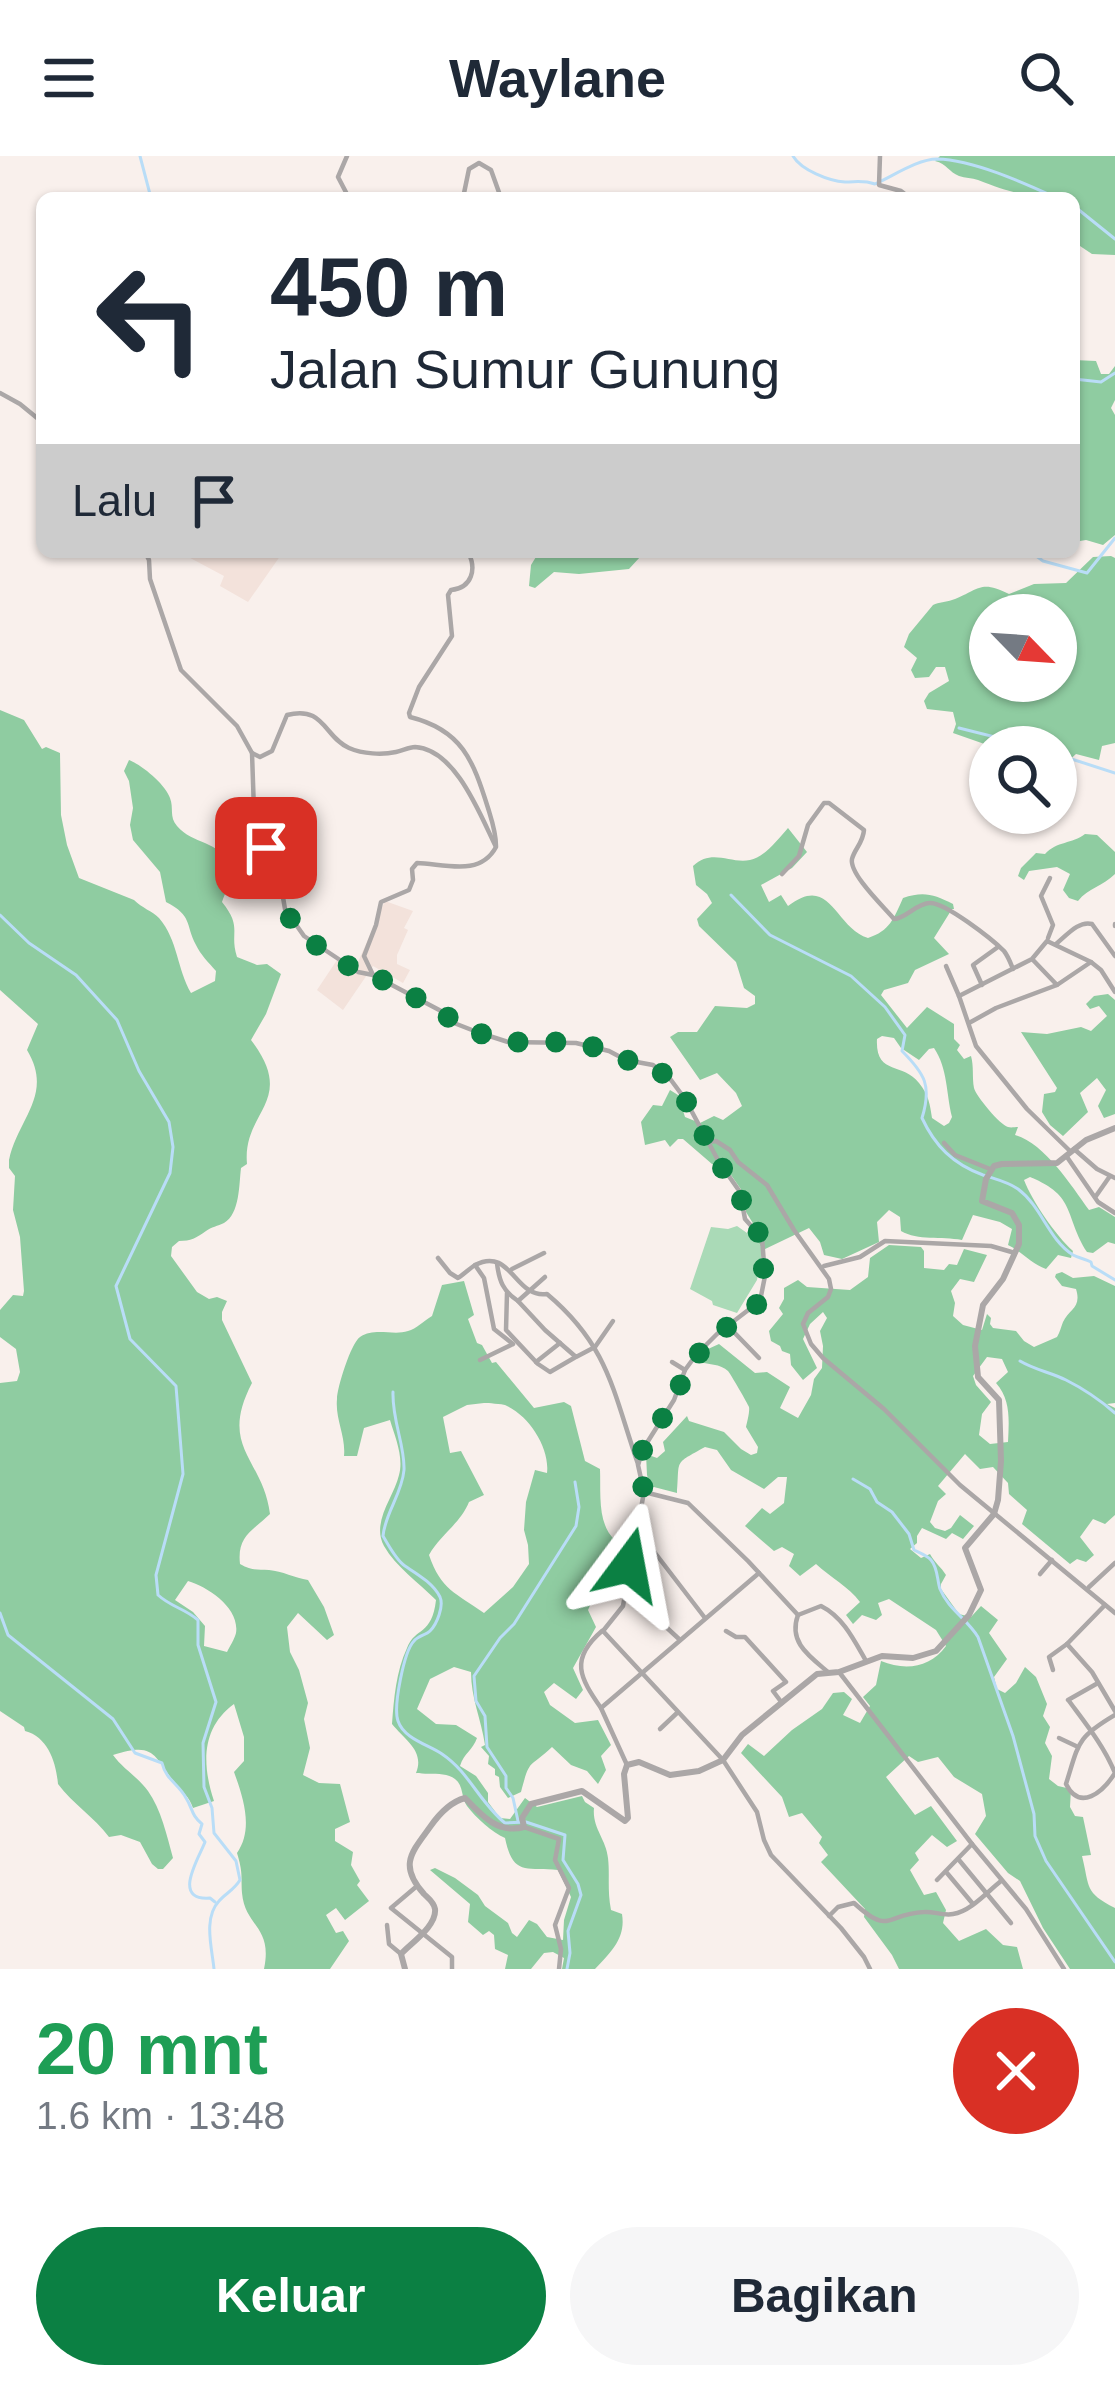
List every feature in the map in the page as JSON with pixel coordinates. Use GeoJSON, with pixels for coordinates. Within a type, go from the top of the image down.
{"type":"FeatureCollection","features":[{"type":"Feature","properties":{"kind":"street"},"geometry":{"type":"LineString","coordinates":[[346,192],[338,177],[347,156]]}},
{"type":"Feature","properties":{"kind":"street"},"geometry":{"type":"LineString","coordinates":[[880,156],[879,182],[902,192]]}},
{"type":"Feature","properties":{"kind":"street"},"geometry":{"type":"LineString","coordinates":[[464,192],[469,169],[479,163],[491,170],[499,192]]}},
{"type":"Feature","properties":{"kind":"street"},"geometry":{"type":"LineString","coordinates":[[0,393],[36,418]]}},
{"type":"Feature","properties":{"kind":"street"},"geometry":{"type":"LineString","coordinates":[[32,415],[36,413]]}},
{"type":"Feature","properties":{"kind":"street"},"geometry":{"type":"LineString","coordinates":[[148,558],[150,579],[181,670],[237,725],[252,753],[254,811],[280,874],[287,915],[313,943],[358,972],[373,975],[476,1032],[508,1042],[575,1042],[653,1065],[685,1099],[740,1192],[745,1219],[758,1232],[765,1249],[760,1301],[708,1342],[685,1370],[638,1465]]}},
{"type":"Feature","properties":{"kind":"street"},"geometry":{"type":"LineString","coordinates":[[373,975],[364,956],[380,902],[409,890],[414,864],[476,866],[490,858],[496,847],[478,775],[467,754],[446,732],[410,716],[409,711],[418,687],[452,636],[449,593],[469,583],[470,558]]}},
{"type":"Feature","properties":{"kind":"street"},"geometry":{"type":"LineString","coordinates":[[252,753],[260,757],[272,751],[284,718],[292,712],[320,720],[350,749],[373,753],[422,749],[455,772],[496,847]]}},
{"type":"Feature","properties":{"kind":"street"},"geometry":{"type":"LineString","coordinates":[[782,874],[800,856],[810,820],[829,802],[864,830],[852,865],[894,919],[934,903],[968,922],[1005,952],[1013,969]]}},
{"type":"Feature","properties":{"kind":"street"},"geometry":{"type":"LineString","coordinates":[[959,996],[1031,959],[1047,941],[1053,925],[1041,896],[1050,878]]}},
{"type":"Feature","properties":{"kind":"street"},"geometry":{"type":"LineString","coordinates":[[1056,944],[1088,922],[1115,956]]}},
{"type":"Feature","properties":{"kind":"street"},"geometry":{"type":"LineString","coordinates":[[1047,941],[1101,970],[1115,992]]}},
{"type":"Feature","properties":{"kind":"street"},"geometry":{"type":"LineString","coordinates":[[982,985],[973,965],[998,947]]}},
{"type":"Feature","properties":{"kind":"street"},"geometry":{"type":"LineString","coordinates":[[1031,959],[1057,985]]}},
{"type":"Feature","properties":{"kind":"street"},"geometry":{"type":"LineString","coordinates":[[968,1024],[1057,985],[1090,962]]}},
{"type":"Feature","properties":{"kind":"street"},"geometry":{"type":"LineString","coordinates":[[946,965],[976,1046],[990,1065],[1071,1152],[1113,1177],[1095,1198]]}},
{"type":"Feature","properties":{"kind":"street"},"geometry":{"type":"LineString","coordinates":[[627,1765],[639,1762],[670,1775],[699,1772],[723,1760],[742,1736],[814,1676],[882,1656],[930,1655],[969,1615],[982,1587],[965,1548],[994,1514],[1000,1484],[1000,1405],[978,1377],[975,1346],[983,1305],[1003,1279],[1020,1236],[1012,1213],[983,1203],[988,1174],[1002,1163],[1058,1162],[1086,1140],[1115,1128]]}},
{"type":"Feature","properties":{"kind":"street"},"geometry":{"type":"LineString","coordinates":[[708,1142],[730,1150],[767,1185],[822,1267],[831,1289],[803,1324],[823,1358],[884,1408],[960,1485],[1115,1612]]}},
{"type":"Feature","properties":{"kind":"street"},"geometry":{"type":"LineString","coordinates":[[944,1143],[988,1174]]}},
{"type":"Feature","properties":{"kind":"street"},"geometry":{"type":"LineString","coordinates":[[1071,1152],[1095,1198],[1112,1211],[1115,1200]]}},
{"type":"Feature","properties":{"kind":"street"},"geometry":{"type":"LineString","coordinates":[[822,1267],[897,1240],[991,1246],[1015,1253]]}},
{"type":"Feature","properties":{"kind":"street"},"geometry":{"type":"LineString","coordinates":[[512,1269],[544,1253]]}},
{"type":"Feature","properties":{"kind":"street"},"geometry":{"type":"LineString","coordinates":[[401,1954],[434,1917],[434,1906],[417,1886],[410,1867],[412,1850],[436,1817],[459,1799],[466,1798],[495,1825],[517,1830],[535,1802],[582,1791],[625,1821],[628,1818],[627,1765],[580,1670],[586,1650],[619,1613],[626,1590],[644,1492],[626,1420],[595,1347],[563,1305],[547,1294],[528,1291],[512,1269],[485,1262],[458,1278],[438,1258]]}},
{"type":"Feature","properties":{"kind":"street"},"geometry":{"type":"LineString","coordinates":[[497,1264],[506,1293],[506,1330],[514,1343]]}},
{"type":"Feature","properties":{"kind":"street"},"geometry":{"type":"LineString","coordinates":[[475,1265],[484,1278],[494,1329],[550,1372],[595,1347],[613,1321]]}},
{"type":"Feature","properties":{"kind":"street"},"geometry":{"type":"LineString","coordinates":[[518,1301],[545,1277]]}},
{"type":"Feature","properties":{"kind":"street"},"geometry":{"type":"LineString","coordinates":[[506,1293],[576,1357]]}},
{"type":"Feature","properties":{"kind":"street"},"geometry":{"type":"LineString","coordinates":[[728,1326],[759,1358]]}},
{"type":"Feature","properties":{"kind":"street"},"geometry":{"type":"LineString","coordinates":[[480,1360],[514,1343]]}},
{"type":"Feature","properties":{"kind":"street"},"geometry":{"type":"LineString","coordinates":[[536,1362],[560,1343]]}},
{"type":"Feature","properties":{"kind":"street"},"geometry":{"type":"LineString","coordinates":[[672,1362],[685,1370]]}},
{"type":"Feature","properties":{"kind":"street"},"geometry":{"type":"LineString","coordinates":[[632,1449],[643,1449]]}},
{"type":"Feature","properties":{"kind":"street"},"geometry":{"type":"LineString","coordinates":[[644,1492],[688,1503],[798,1616]]}},
{"type":"Feature","properties":{"kind":"street"},"geometry":{"type":"LineString","coordinates":[[635,1539],[652,1549],[704,1618]]}},
{"type":"Feature","properties":{"kind":"street"},"geometry":{"type":"LineString","coordinates":[[1040,1574],[1052,1560]]}},
{"type":"Feature","properties":{"kind":"street"},"geometry":{"type":"LineString","coordinates":[[1087,1589],[1115,1562]]}},
{"type":"Feature","properties":{"kind":"street"},"geometry":{"type":"LineString","coordinates":[[601,1708],[759,1574]]}},
{"type":"Feature","properties":{"kind":"street"},"geometry":{"type":"LineString","coordinates":[[626,1590],[679,1639]]}},
{"type":"Feature","properties":{"kind":"street"},"geometry":{"type":"LineString","coordinates":[[1053,1670],[1048,1657],[1106,1604]]}},
{"type":"Feature","properties":{"kind":"street"},"geometry":{"type":"LineString","coordinates":[[828,1672],[794,1636],[798,1616],[812,1607],[827,1608],[841,1620],[868,1663]]}},
{"type":"Feature","properties":{"kind":"street"},"geometry":{"type":"LineString","coordinates":[[603,1631],[723,1760],[757,1812],[771,1855],[865,1957],[870,1969]]}},
{"type":"Feature","properties":{"kind":"street"},"geometry":{"type":"LineString","coordinates":[[726,1631],[746,1637],[786,1682],[773,1691],[782,1704]]}},
{"type":"Feature","properties":{"kind":"street"},"geometry":{"type":"LineString","coordinates":[[1067,1644],[1108,1692],[1115,1713],[1090,1730],[1076,1746],[1066,1784],[1084,1798],[1102,1790],[1115,1773],[1106,1754],[1090,1730],[1068,1699],[1099,1683]]}},
{"type":"Feature","properties":{"kind":"street"},"geometry":{"type":"LineString","coordinates":[[839,1672],[1026,1910],[1064,1969]]}},
{"type":"Feature","properties":{"kind":"street"},"geometry":{"type":"LineString","coordinates":[[661,1729],[677,1713]]}},
{"type":"Feature","properties":{"kind":"street"},"geometry":{"type":"LineString","coordinates":[[1059,1738],[1076,1746]]}},
{"type":"Feature","properties":{"kind":"street"},"geometry":{"type":"LineString","coordinates":[[523,1823],[559,1839],[555,1860],[569,1888],[555,1925],[561,1948],[559,1969]]}},
{"type":"Feature","properties":{"kind":"street"},"geometry":{"type":"LineString","coordinates":[[938,1880],[972,1844]]}},
{"type":"Feature","properties":{"kind":"street"},"geometry":{"type":"LineString","coordinates":[[958,1860],[1011,1923]]}},
{"type":"Feature","properties":{"kind":"street"},"geometry":{"type":"LineString","coordinates":[[946,1873],[973,1904]]}},
{"type":"Feature","properties":{"kind":"street"},"geometry":{"type":"LineString","coordinates":[[829,1916],[838,1907],[854,1903],[872,1919],[890,1923],[927,1911],[955,1915],[1001,1881]]}},
{"type":"Feature","properties":{"kind":"street"},"geometry":{"type":"LineString","coordinates":[[417,1886],[391,1908],[452,1957],[452,1969]]}},
{"type":"Feature","properties":{"kind":"street"},"geometry":{"type":"LineString","coordinates":[[387,1925],[389,1944],[401,1954],[405,1969]]}},
{"type":"Feature","properties":{"kind":"shaded area"},"geometry":{"type":"Polygon","coordinates":[[[190,558],[279,558],[248,602],[220,586],[224,576],[190,558]]]}},
{"type":"Feature","properties":{"kind":"shaded area"},"geometry":{"type":"Polygon","coordinates":[[[385,901],[413,911],[397,955],[397,964],[410,970],[403,983],[373,966],[343,1010],[317,990],[337,960],[354,971],[385,901]]]}},
{"type":"Feature","properties":{"kind":"green space"},"geometry":{"type":"Polygon","coordinates":[[[940,156],[1115,156],[1115,255],[1092,254],[1080,246],[1080,192],[1014,192],[959,176],[935,161],[940,156]]]}},
{"type":"Feature","properties":{"kind":"green space"},"geometry":{"type":"Polygon","coordinates":[[[1080,360],[1096,361],[1101,374],[1109,374],[1115,366],[1111,408],[1115,415],[1115,535],[1103,545],[1080,541],[1080,360]]]}},
{"type":"Feature","properties":{"kind":"green space"},"geometry":{"type":"Polygon","coordinates":[[[1093,557],[1115,558],[1115,743],[1102,746],[1099,760],[1077,754],[1077,726],[969,726],[969,739],[953,733],[953,712],[927,709],[924,701],[949,681],[945,667],[936,667],[929,677],[915,678],[911,670],[917,658],[904,647],[909,634],[933,605],[974,590],[985,587],[1009,594],[1034,584],[1066,583],[1093,557]]]}},
{"type":"Feature","properties":{"kind":"green space"},"geometry":{"type":"Polygon","coordinates":[[[535,558],[639,558],[629,569],[554,572],[535,588],[529,586],[535,558]]]}},
{"type":"Feature","properties":{"kind":"green space"},"geometry":{"type":"Polygon","coordinates":[[[0,710],[24,720],[42,749],[60,753],[61,815],[79,878],[134,900],[159,918],[191,993],[215,981],[216,971],[198,948],[184,916],[166,902],[160,872],[133,840],[133,808],[124,771],[129,760],[164,787],[177,826],[219,851],[230,866],[231,879],[222,902],[234,924],[237,957],[267,964],[281,974],[251,1040],[270,1078],[269,1092],[252,1131],[247,1164],[241,1168],[236,1206],[224,1223],[179,1241],[171,1256],[197,1292],[227,1301],[222,1320],[252,1383],[239,1423],[241,1438],[270,1514],[243,1541],[240,1564],[308,1580],[334,1635],[327,1640],[298,1613],[287,1627],[290,1652],[308,1703],[304,1719],[310,1748],[303,1775],[319,1783],[340,1784],[350,1822],[335,1829],[335,1841],[353,1852],[357,1885],[369,1901],[345,1920],[336,1908],[326,1915],[336,1933],[343,1931],[349,1941],[330,1969],[264,1969],[265,1944],[244,1904],[237,1853],[246,1823],[234,1772],[244,1761],[244,1737],[234,1704],[215,1724],[207,1748],[214,1801],[193,1808],[146,1751],[113,1755],[157,1806],[173,1858],[163,1869],[152,1864],[140,1842],[121,1835],[109,1837],[58,1784],[45,1745],[0,1711],[0,1383],[17,1381],[20,1372],[16,1349],[0,1337],[0,1310],[13,1295],[23,1296],[24,1291],[13,1210],[15,1176],[9,1160],[36,1094],[37,1080],[27,1050],[38,1024],[0,990],[0,710]],[[188,1581],[175,1600],[205,1626],[204,1646],[227,1652],[236,1633],[233,1615],[213,1593],[188,1581]]]}},
{"type":"Feature","properties":{"kind":"green space"},"geometry":{"type":"Polygon","coordinates":[[[788,828],[807,852],[792,868],[761,885],[769,902],[781,895],[788,906],[802,897],[823,899],[868,938],[886,928],[903,898],[928,895],[953,904],[934,938],[949,954],[915,970],[908,983],[881,995],[907,1028],[927,1007],[954,1024],[957,1050],[964,1059],[971,1056],[979,1097],[1004,1125],[1018,1127],[1015,1135],[1046,1156],[1089,1210],[1099,1207],[1115,1217],[1115,1244],[1108,1242],[1087,1252],[1063,1200],[1030,1177],[1024,1180],[1033,1198],[1073,1251],[1071,1258],[1058,1255],[1046,1269],[1008,1245],[1012,1229],[973,1215],[962,1240],[908,1234],[901,1231],[900,1217],[889,1210],[877,1222],[879,1242],[842,1259],[824,1255],[809,1228],[763,1250],[750,1229],[754,1225],[746,1212],[745,1195],[724,1165],[712,1164],[683,1139],[670,1147],[665,1140],[645,1145],[641,1122],[653,1105],[662,1106],[670,1090],[678,1095],[685,1117],[700,1123],[714,1116],[723,1120],[742,1106],[717,1073],[700,1080],[670,1037],[697,1032],[715,1006],[755,1004],[736,962],[699,926],[697,919],[712,903],[696,885],[693,866],[707,858],[755,858],[788,828]],[[894,1038],[877,1039],[880,1059],[913,1077],[927,1096],[932,1118],[944,1126],[949,1123],[946,1081],[934,1048],[919,1060],[894,1038]]]}},
{"type":"Feature","properties":{"kind":"green space"},"geometry":{"type":"Polygon","coordinates":[[[1085,834],[1097,835],[1115,852],[1115,874],[1078,901],[1063,890],[1070,874],[1057,867],[1029,871],[1024,880],[1018,876],[1036,853],[1045,854],[1085,834]]]}},
{"type":"Feature","properties":{"kind":"green space"},"geometry":{"type":"Polygon","coordinates":[[[1108,994],[1115,1000],[1115,1114],[1104,1118],[1098,1106],[1106,1090],[1097,1078],[1080,1093],[1088,1112],[1063,1136],[1042,1112],[1044,1094],[1057,1088],[1021,1032],[1047,1034],[1081,1027],[1091,1031],[1107,1016],[1099,1006],[1090,1009],[1086,1004],[1094,996],[1108,994]]]}},
{"type":"Feature","properties":{"kind":"green space"},"geometry":{"type":"Polygon","coordinates":[[[737,1226],[747,1233],[750,1229],[763,1250],[757,1280],[737,1313],[713,1305],[690,1289],[711,1227],[737,1226]]]}},
{"type":"Feature","properties":{"kind":"green space"},"geometry":{"type":"Polygon","coordinates":[[[889,1245],[921,1247],[924,1268],[944,1270],[949,1264],[957,1265],[964,1249],[987,1255],[974,1282],[960,1279],[951,1291],[953,1316],[963,1325],[982,1330],[987,1314],[993,1328],[1016,1331],[1034,1347],[1057,1337],[1077,1300],[1076,1289],[1062,1286],[1056,1274],[1094,1276],[1115,1286],[1115,1403],[1107,1404],[1115,1408],[1115,1515],[1105,1524],[1093,1519],[1080,1537],[1094,1555],[1086,1562],[1077,1559],[1070,1564],[1022,1524],[1027,1510],[1009,1494],[1008,1483],[993,1467],[980,1469],[965,1454],[938,1486],[946,1494],[930,1522],[945,1531],[960,1515],[974,1526],[963,1539],[952,1533],[946,1539],[922,1528],[910,1549],[921,1558],[930,1554],[944,1572],[941,1589],[959,1614],[971,1617],[981,1606],[998,1620],[989,1633],[1007,1659],[994,1677],[997,1689],[1005,1693],[1025,1667],[1036,1677],[1047,1704],[1043,1716],[1050,1727],[1045,1743],[1052,1756],[1049,1779],[1071,1789],[1070,1807],[1075,1816],[1083,1817],[1091,1855],[1082,1856],[1090,1888],[1115,1908],[1115,1969],[1070,1969],[1020,1881],[975,1834],[986,1816],[982,1794],[954,1777],[938,1757],[918,1762],[909,1756],[886,1777],[915,1815],[931,1806],[957,1841],[947,1847],[932,1835],[915,1853],[919,1860],[910,1870],[924,1895],[936,1892],[946,1910],[943,1923],[959,1941],[986,1929],[1003,1945],[1017,1947],[1023,1969],[899,1969],[864,1917],[865,1909],[821,1862],[828,1855],[819,1843],[822,1837],[802,1813],[789,1817],[782,1797],[741,1753],[748,1744],[764,1756],[822,1709],[833,1693],[844,1692],[852,1699],[843,1715],[860,1723],[870,1706],[863,1697],[876,1685],[881,1661],[917,1666],[946,1646],[936,1630],[889,1599],[878,1603],[882,1615],[876,1620],[862,1615],[853,1624],[846,1615],[860,1602],[850,1591],[816,1564],[800,1576],[789,1566],[794,1554],[782,1547],[774,1551],[745,1526],[762,1508],[770,1514],[784,1503],[787,1477],[778,1477],[764,1489],[731,1470],[717,1450],[705,1447],[680,1464],[677,1493],[650,1486],[647,1475],[646,1454],[657,1458],[665,1451],[663,1442],[687,1416],[689,1421],[724,1432],[751,1455],[757,1453],[746,1427],[749,1407],[729,1373],[698,1362],[719,1344],[755,1373],[767,1372],[790,1387],[780,1408],[798,1418],[822,1368],[820,1331],[827,1318],[823,1312],[803,1339],[817,1368],[803,1380],[791,1365],[790,1354],[771,1341],[769,1331],[783,1314],[779,1308],[784,1288],[798,1280],[807,1287],[850,1290],[868,1277],[870,1258],[889,1245]],[[987,1357],[973,1376],[991,1402],[982,1414],[979,1435],[990,1444],[1008,1442],[1007,1403],[996,1383],[1008,1372],[1002,1359],[987,1357]]]}},
{"type":"Feature","properties":{"kind":"green space"},"geometry":{"type":"Polygon","coordinates":[[[464,1281],[474,1315],[468,1319],[477,1343],[534,1408],[564,1402],[571,1406],[585,1461],[600,1469],[603,1517],[615,1540],[604,1564],[605,1583],[588,1610],[596,1627],[573,1668],[583,1690],[576,1699],[554,1683],[544,1692],[550,1705],[575,1723],[598,1720],[611,1745],[601,1756],[606,1770],[598,1784],[552,1747],[529,1768],[521,1792],[508,1798],[481,1747],[485,1745],[471,1672],[454,1667],[430,1679],[417,1709],[436,1724],[456,1725],[477,1738],[460,1766],[476,1776],[500,1818],[510,1819],[525,1798],[537,1807],[582,1796],[594,1808],[608,1858],[611,1910],[622,1914],[623,1923],[616,1944],[595,1969],[562,1969],[564,1958],[553,1952],[544,1953],[531,1969],[505,1969],[508,1955],[495,1949],[494,1935],[489,1931],[483,1935],[468,1922],[470,1904],[430,1870],[455,1878],[478,1895],[517,1937],[529,1920],[547,1937],[563,1940],[571,1897],[558,1870],[529,1869],[512,1859],[505,1838],[467,1806],[455,1779],[416,1773],[416,1752],[392,1724],[403,1657],[410,1641],[431,1620],[436,1600],[395,1561],[381,1537],[382,1519],[400,1468],[390,1420],[364,1428],[357,1456],[344,1456],[338,1393],[356,1341],[372,1333],[411,1330],[432,1316],[442,1285],[464,1281]],[[467,1405],[443,1417],[450,1453],[461,1451],[484,1495],[469,1502],[429,1555],[444,1583],[484,1613],[513,1587],[529,1564],[526,1502],[535,1470],[547,1473],[545,1453],[530,1424],[505,1405],[467,1405]]]}},
{"type":"Feature","properties":{"kind":"waterway"},"geometry":{"type":"LineString","coordinates":[[140,156],[149,192]]}},
{"type":"Feature","properties":{"kind":"waterway"},"geometry":{"type":"LineString","coordinates":[[793,156],[824,177],[875,184],[922,162],[951,160],[1043,192]]}},
{"type":"Feature","properties":{"kind":"waterway"},"geometry":{"type":"LineString","coordinates":[[1080,211],[1115,239]]}},
{"type":"Feature","properties":{"kind":"waterway"},"geometry":{"type":"LineString","coordinates":[[1080,380],[1101,382],[1115,373]]}},
{"type":"Feature","properties":{"kind":"waterway"},"geometry":{"type":"LineString","coordinates":[[1039,558],[1087,573],[1115,538]]}},
{"type":"Feature","properties":{"kind":"waterway"},"geometry":{"type":"LineString","coordinates":[[959,728],[969,730]]}},
{"type":"Feature","properties":{"kind":"waterway"},"geometry":{"type":"LineString","coordinates":[[1077,761],[1115,773]]}},
{"type":"Feature","properties":{"kind":"waterway"},"geometry":{"type":"LineString","coordinates":[[731,895],[770,935],[851,976],[885,1007],[905,1035],[902,1051],[924,1081],[922,1118],[939,1145],[954,1160],[1018,1189],[1064,1248],[1115,1280]]}},
{"type":"Feature","properties":{"kind":"waterway"},"geometry":{"type":"LineString","coordinates":[[0,915],[29,943],[76,975],[117,1020],[169,1122],[170,1173],[116,1286],[130,1339],[176,1386],[183,1474],[156,1575],[158,1595],[198,1620],[198,1645],[216,1702],[203,1743],[204,1787],[214,1833],[236,1861],[240,1880],[211,1916],[214,1969]]}},
{"type":"Feature","properties":{"kind":"waterway"},"geometry":{"type":"LineString","coordinates":[[1020,1361],[1073,1383],[1115,1413]]}},
{"type":"Feature","properties":{"kind":"waterway"},"geometry":{"type":"LineString","coordinates":[[393,1392],[404,1470],[383,1536],[402,1563],[433,1587],[441,1605],[433,1628],[414,1641],[407,1656],[398,1692],[398,1721],[411,1737],[451,1761],[505,1823],[526,1822],[565,1835],[563,1860],[581,1895],[568,1931],[567,1969]]}},
{"type":"Feature","properties":{"kind":"waterway"},"geometry":{"type":"LineString","coordinates":[[853,1479],[870,1489],[909,1534],[914,1550],[931,1560],[943,1596],[978,1637],[1013,1736],[1034,1814],[1035,1836],[1046,1861],[1115,1962]]}},
{"type":"Feature","properties":{"kind":"waterway"},"geometry":{"type":"LineString","coordinates":[[518,1821],[506,1776],[487,1747],[485,1716],[476,1701],[474,1676],[514,1624],[576,1526],[575,1482]]}},
{"type":"Feature","properties":{"kind":"waterway"},"geometry":{"type":"LineString","coordinates":[[0,1613],[8,1635],[113,1719],[135,1753],[162,1763],[202,1824],[199,1834],[205,1842],[191,1877],[192,1893],[215,1902]]}},
{"type":"Feature","properties":{"kind":"route"},"geometry":{"type":"LineString","coordinates":[[266,848],[280,874],[283,902],[292,922],[313,943],[358,972],[373,975],[476,1032],[508,1042],[575,1042],[653,1065],[685,1099],[718,1162],[740,1192],[745,1219],[764,1243],[763,1295],[689,1364],[674,1400],[643,1449],[638,1465],[644,1492],[629,1565]]}}]}
